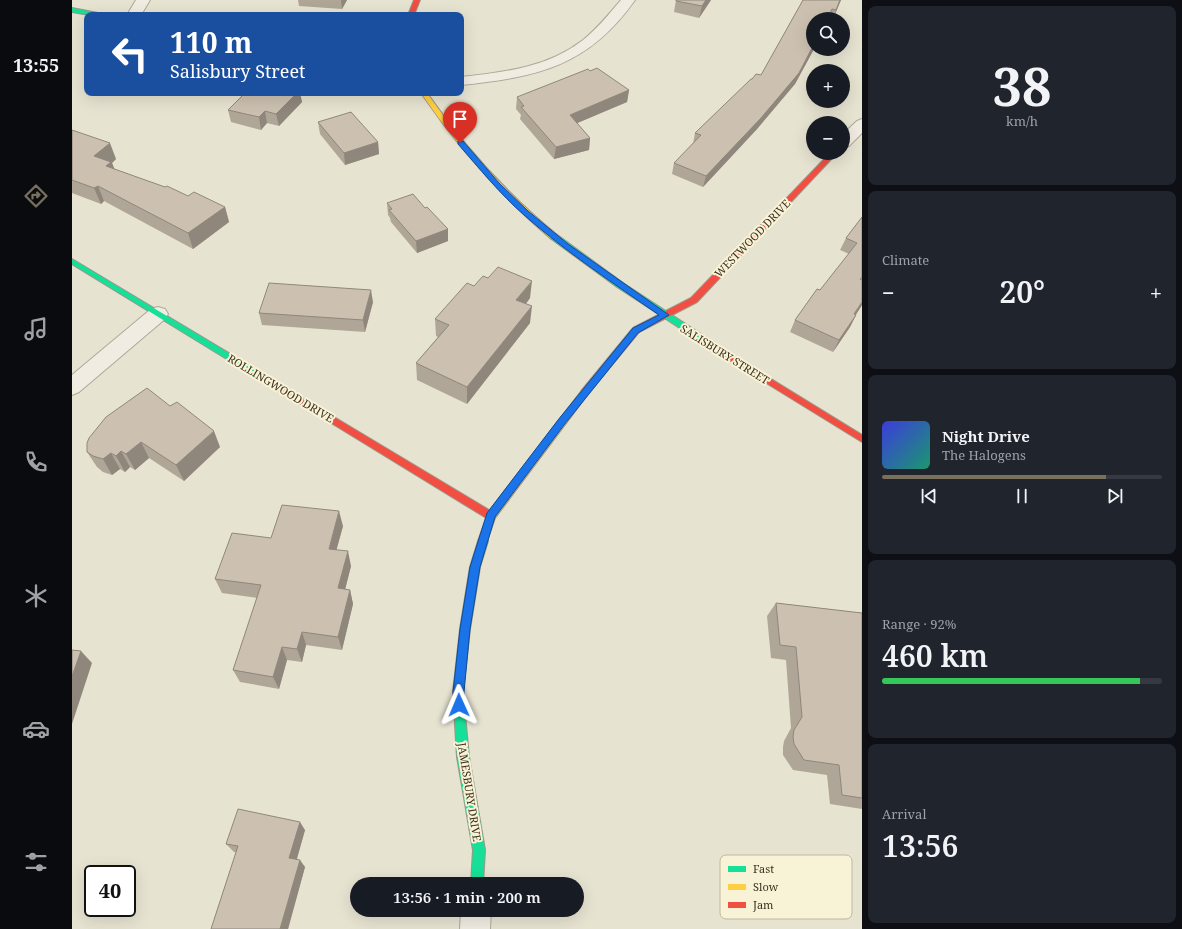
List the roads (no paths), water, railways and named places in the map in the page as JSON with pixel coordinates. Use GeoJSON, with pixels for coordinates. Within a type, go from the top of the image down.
{"type":"FeatureCollection","features":[{"type":"Feature","properties":{"kind":"street"},"geometry":{"type":"LineString","coordinates":[[136,12],[143,0]]}},
{"type":"Feature","properties":{"kind":"street"},"geometry":{"type":"LineString","coordinates":[[412,12],[417,0]]}},
{"type":"Feature","properties":{"kind":"street"},"geometry":{"type":"LineString","coordinates":[[464,81],[530,72],[564,59],[584,46],[604,28],[628,0]]}},
{"type":"Feature","properties":{"kind":"street"},"geometry":{"type":"LineString","coordinates":[[72,10],[84,12]]}},
{"type":"Feature","properties":{"kind":"street","name":"SALISBURY STREET"},"geometry":{"type":"LineString","coordinates":[[426,96],[450,131],[470,155],[526,213],[566,246],[665,315],[862,439]]}},
{"type":"Feature","properties":{"kind":"street"},"geometry":{"type":"LineString","coordinates":[[850,136],[862,123]]}},
{"type":"Feature","properties":{"kind":"street","name":"WESTWOOD DRIVE"},"geometry":{"type":"LineString","coordinates":[[665,315],[694,300],[827,160]]}},
{"type":"Feature","properties":{"kind":"street","name":"ROLLINGWOOD DRIVE"},"geometry":{"type":"LineString","coordinates":[[72,261],[490,516]]}},
{"type":"Feature","properties":{"kind":"street"},"geometry":{"type":"LineString","coordinates":[[72,387],[158,314]]}},
{"type":"Feature","properties":{"kind":"street","name":"JAMESBURY DRIVE"},"geometry":{"type":"LineString","coordinates":[[477,877],[479,850],[463,757],[458,692],[465,629],[475,567],[490,516],[561,422],[636,330],[665,315]]}},
{"type":"Feature","properties":{"kind":"street"},"geometry":{"type":"LineString","coordinates":[[475,929],[476,917]]}}]}
